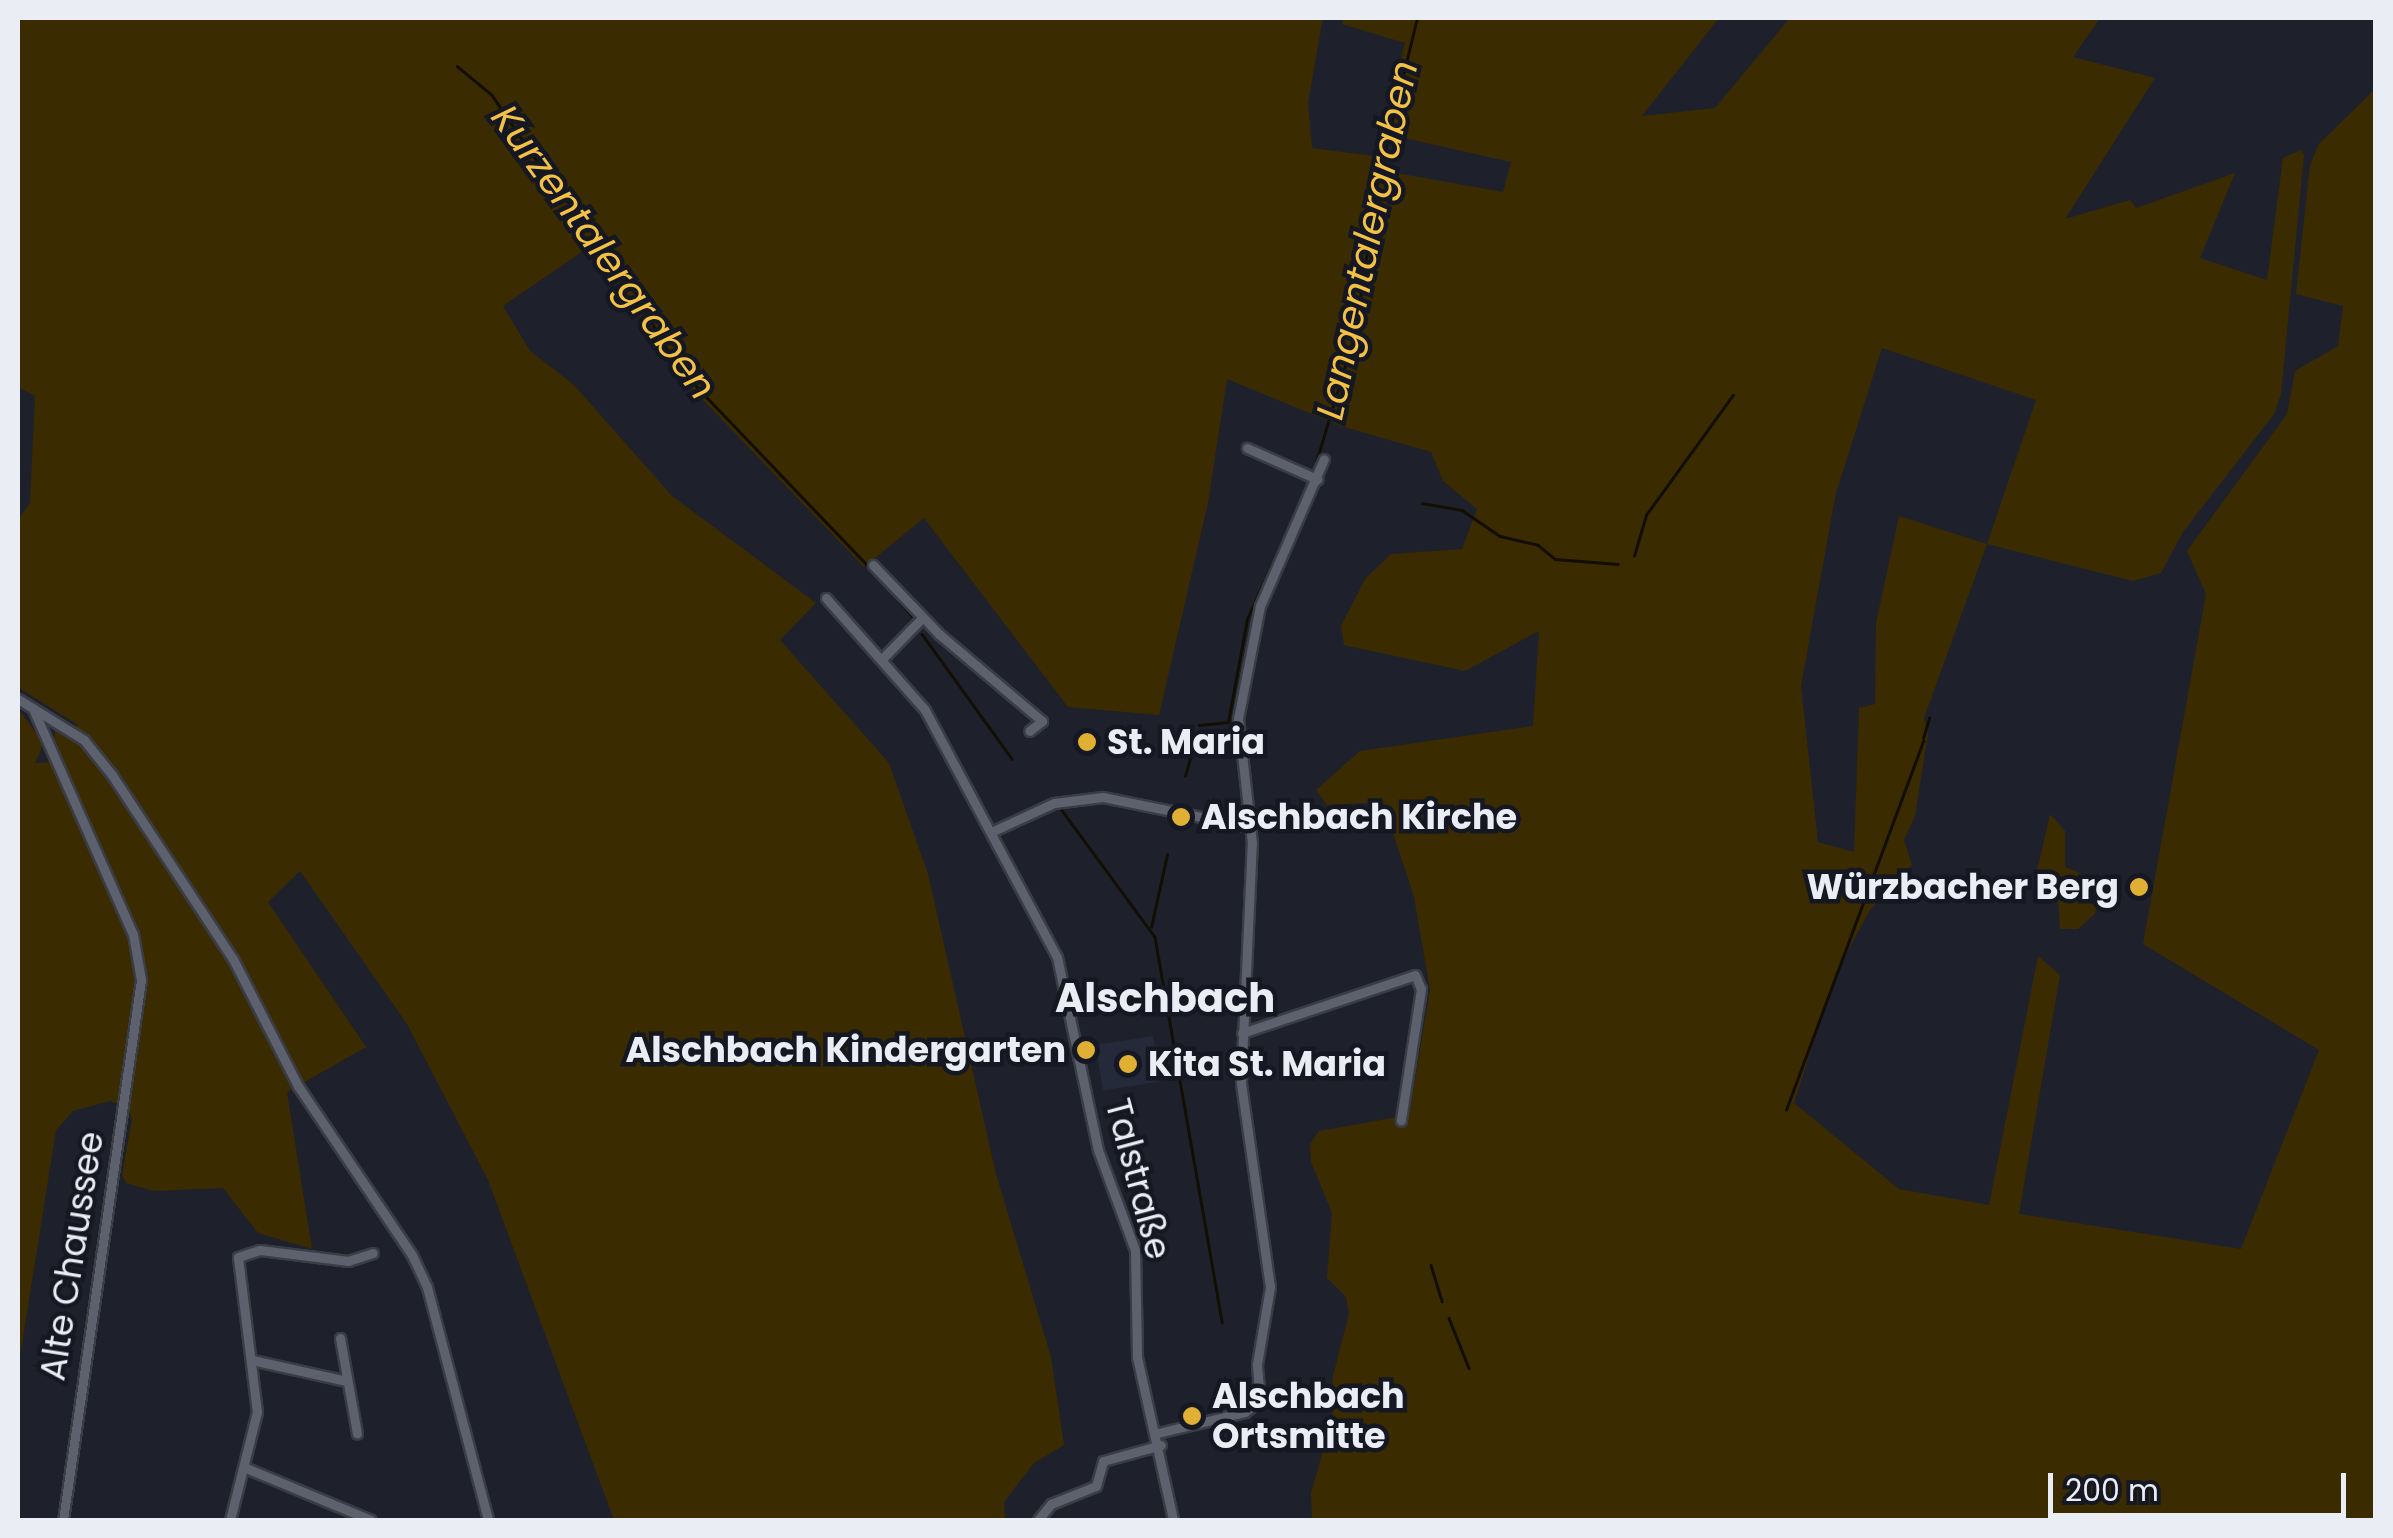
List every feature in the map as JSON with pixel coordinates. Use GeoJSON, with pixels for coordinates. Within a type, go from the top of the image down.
{"type":"FeatureCollection","features":[{"type":"Feature","properties":{"kind":"street"},"geometry":{"type":"LineString","coordinates":[[1247,448],[1317,479]]}},
{"type":"Feature","properties":{"kind":"street"},"geometry":{"type":"LineString","coordinates":[[1158,1432],[1246,1412],[1260,1400],[1257,1364],[1270,1287],[1242,1102],[1242,1034],[1252,947],[1251,827],[1237,736],[1247,661],[1260,606],[1324,459]]}},
{"type":"Feature","properties":{"kind":"street"},"geometry":{"type":"LineString","coordinates":[[873,566],[922,618],[1042,722],[1028,731]]}},
{"type":"Feature","properties":{"kind":"street","name":"Talstraße"},"geometry":{"type":"LineString","coordinates":[[826,598],[925,710],[1064,976],[1098,1150],[1135,1250],[1136,1357],[1158,1432],[1173,1520]]}},
{"type":"Feature","properties":{"kind":"street"},"geometry":{"type":"LineString","coordinates":[[883,658],[922,618]]}},
{"type":"Feature","properties":{"kind":"street"},"geometry":{"type":"LineString","coordinates":[[18,698],[84,740],[112,775],[234,959],[298,1086],[402,1238],[427,1287],[488,1520]]}},
{"type":"Feature","properties":{"kind":"street","name":"Alte Chaussee"},"geometry":{"type":"LineString","coordinates":[[34,711],[134,934],[141,980],[63,1520]]}},
{"type":"Feature","properties":{"kind":"street"},"geometry":{"type":"LineString","coordinates":[[991,832],[1054,803],[1103,796],[1251,827]]}},
{"type":"Feature","properties":{"kind":"street"},"geometry":{"type":"LineString","coordinates":[[1242,1034],[1415,974],[1421,989],[1402,1120]]}},
{"type":"Feature","properties":{"kind":"street"},"geometry":{"type":"LineString","coordinates":[[230,1520],[257,1412],[238,1257],[260,1250],[348,1261],[373,1253]]}},
{"type":"Feature","properties":{"kind":"street"},"geometry":{"type":"LineString","coordinates":[[340,1338],[357,1434]]}},
{"type":"Feature","properties":{"kind":"street"},"geometry":{"type":"LineString","coordinates":[[252,1360],[347,1381]]}},
{"type":"Feature","properties":{"kind":"street"},"geometry":{"type":"LineString","coordinates":[[1038,1520],[1050,1504],[1096,1486],[1103,1461],[1160,1445]]}},
{"type":"Feature","properties":{"kind":"street"},"geometry":{"type":"LineString","coordinates":[[246,1468],[371,1520]]}},
{"type":"Feature","properties":{"kind":"shaded area"},"geometry":{"type":"Polygon","coordinates":[[[18,18],[1323,18],[1308,103],[1312,148],[1374,156],[1374,169],[1503,192],[1511,162],[1382,133],[1405,43],[1342,24],[1343,18],[1719,18],[1642,116],[1715,108],[1790,18],[2100,18],[2073,57],[2155,78],[2065,219],[2130,200],[2136,208],[2235,173],[2200,258],[2267,280],[2283,158],[2301,150],[2304,155],[2281,394],[2274,414],[2183,532],[2161,573],[2133,581],[1987,544],[1924,718],[1928,734],[1915,816],[1904,840],[1912,865],[1870,910],[1836,972],[1794,1103],[1899,1189],[1989,1205],[2038,956],[2060,975],[2019,1214],[2241,1249],[2319,1050],[2143,944],[2206,594],[2187,551],[2287,414],[2295,371],[2338,346],[2343,306],[2296,294],[2310,165],[2319,144],[2375,89],[2375,1520],[1312,1520],[1311,1493],[1333,1416],[1333,1376],[1349,1314],[1346,1297],[1327,1278],[1332,1213],[1311,1162],[1310,1144],[1319,1131],[1409,1115],[1430,990],[1414,897],[1383,802],[1327,805],[1316,790],[1360,751],[1533,726],[1539,631],[1465,671],[1344,645],[1341,626],[1365,579],[1391,554],[1462,549],[1477,509],[1443,481],[1431,452],[1341,426],[1227,379],[1208,503],[1159,715],[1068,707],[924,518],[864,567],[677,373],[592,245],[503,306],[530,351],[573,384],[672,496],[816,603],[780,640],[889,763],[928,874],[996,1174],[1051,1357],[1064,1445],[1034,1463],[1004,1502],[1005,1520],[614,1520],[488,1180],[407,1024],[300,871],[268,902],[366,1047],[287,1092],[312,1249],[258,1233],[223,1188],[153,1191],[126,1183],[122,1175],[132,1119],[127,1107],[110,1101],[73,1111],[56,1130],[18,1369],[18,709],[44,743],[35,763],[53,762],[55,729],[78,725],[18,687],[18,520],[30,503],[35,396],[18,387],[18,18]],[[1882,348],[1836,493],[1801,686],[1818,842],[1854,852],[1859,708],[1875,704],[1876,623],[1899,516],[1987,544],[2036,400],[1882,348]]]}},
{"type":"Feature","properties":{"kind":"shaded area"},"geometry":{"type":"Polygon","coordinates":[[[2050,814],[2065,831],[2065,867],[2101,882],[2095,914],[2078,929],[2060,929],[2057,883],[2037,871],[2050,814]]]}},
{"type":"Feature","properties":{"kind":"shaded area","name":"Kita St. Maria"},"geometry":{"type":"Polygon","coordinates":[[[1153,1036],[1160,1081],[1103,1091],[1096,1045],[1153,1036]]]}},
{"type":"Feature","properties":{"kind":"waterway","name":"Langentalergraben"},"geometry":{"type":"LineString","coordinates":[[1316,462],[1355,333],[1378,178],[1417,18]]}},
{"type":"Feature","properties":{"kind":"waterway","name":"Kurzentalergraben"},"geometry":{"type":"LineString","coordinates":[[457,66],[492,95],[550,180],[615,257],[668,351],[698,388],[869,567]]}},
{"type":"Feature","properties":{"kind":"waterway"},"geometry":{"type":"LineString","coordinates":[[1634,556],[1646,515],[1733,395]]}},
{"type":"Feature","properties":{"kind":"waterway","name":"Langentalergraben"},"geometry":{"type":"LineString","coordinates":[[1199,725],[1228,722],[1247,619],[1306,489]]}},
{"type":"Feature","properties":{"kind":"waterway"},"geometry":{"type":"LineString","coordinates":[[1422,503],[1462,510],[1500,536],[1538,545],[1555,559],[1618,564]]}},
{"type":"Feature","properties":{"kind":"waterway","name":"Kurzentalergraben"},"geometry":{"type":"LineString","coordinates":[[885,584],[912,616]]}},
{"type":"Feature","properties":{"kind":"waterway","name":"Kurzentalergraben"},"geometry":{"type":"LineString","coordinates":[[922,634],[1012,759]]}},
{"type":"Feature","properties":{"kind":"waterway"},"geometry":{"type":"LineString","coordinates":[[1923,738],[1929,718]]}},
{"type":"Feature","properties":{"kind":"waterway","name":"Langentalergraben"},"geometry":{"type":"LineString","coordinates":[[1185,776],[1196,738]]}},
{"type":"Feature","properties":{"kind":"waterway"},"geometry":{"type":"LineString","coordinates":[[1786,1110],[1923,741]]}},
{"type":"Feature","properties":{"kind":"waterway","name":"Alschbach"},"geometry":{"type":"LineString","coordinates":[[1061,809],[1155,937],[1222,1322]]}},
{"type":"Feature","properties":{"kind":"waterway","name":"Langentalergraben"},"geometry":{"type":"LineString","coordinates":[[1151,927],[1167,855]]}},
{"type":"Feature","properties":{"kind":"waterway"},"geometry":{"type":"LineString","coordinates":[[1431,1265],[1442,1301]]}},
{"type":"Feature","properties":{"kind":"waterway"},"geometry":{"type":"LineString","coordinates":[[1449,1318],[1469,1368]]}},
{"type":"Feature","properties":{"kind":"place","name":"St. Maria"},"geometry":{"type":"Point","coordinates":[1087,742]}},
{"type":"Feature","properties":{"kind":"place","name":"Alschbach Kirche"},"geometry":{"type":"Point","coordinates":[1181,817]}},
{"type":"Feature","properties":{"kind":"place","name":"Würzbacher Berg"},"geometry":{"type":"Point","coordinates":[2139,887]}},
{"type":"Feature","properties":{"kind":"place","name":"Alschbach Kindergarten"},"geometry":{"type":"Point","coordinates":[1086,1050]}},
{"type":"Feature","properties":{"kind":"place","name":"Kita St. Maria"},"geometry":{"type":"Point","coordinates":[1128,1064]}},
{"type":"Feature","properties":{"kind":"place","name":"Alschbach Ortsmitte"},"geometry":{"type":"Point","coordinates":[1192,1416]}},
{"type":"Feature","properties":{"kind":"district","name":"Alschbach"},"geometry":{"type":"Point","coordinates":[1165,998]}}]}
